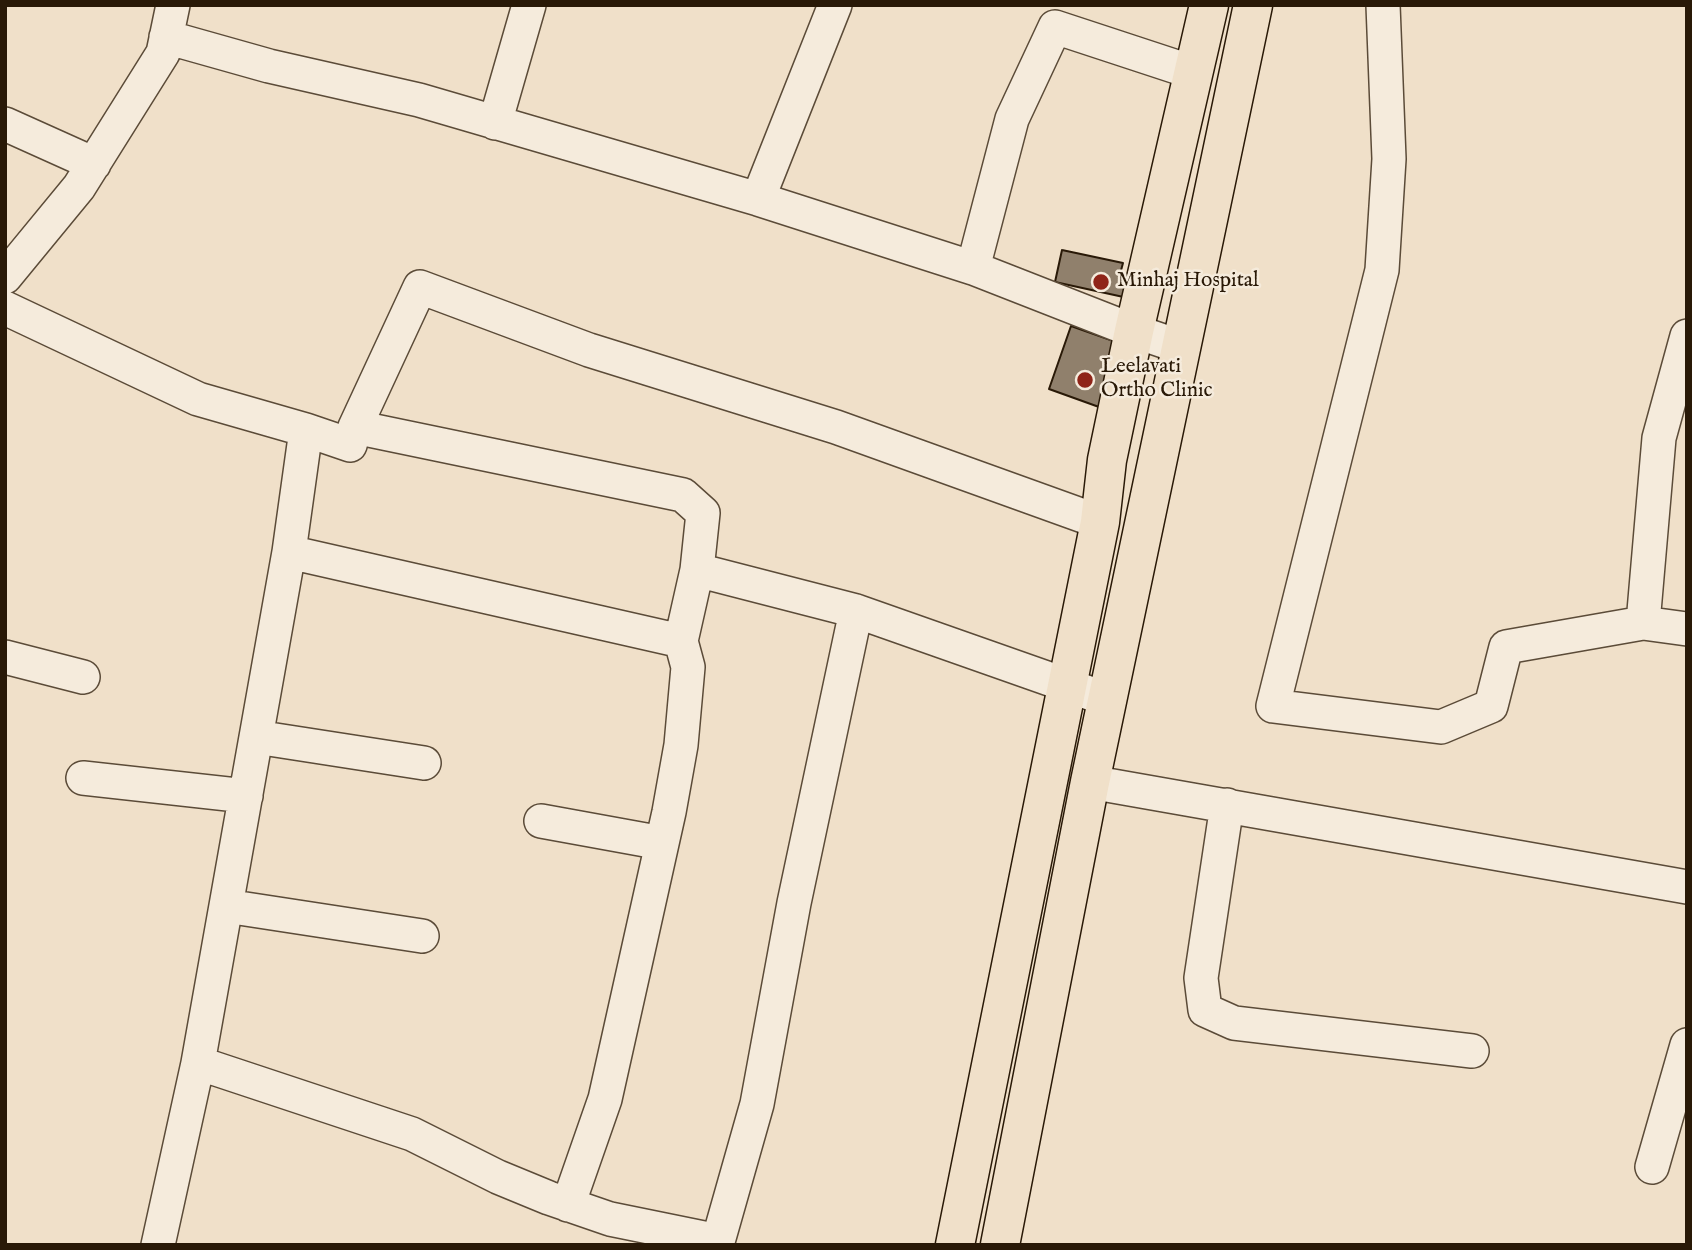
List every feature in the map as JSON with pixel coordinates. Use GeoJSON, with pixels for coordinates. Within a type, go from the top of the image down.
{"type":"FeatureCollection","features":[{"type":"Feature","properties":{"kind":"main road"},"geometry":{"type":"LineString","coordinates":[[955,1245],[1100,522],[1107,460],[1209,5]]}},
{"type":"Feature","properties":{"kind":"main road"},"geometry":{"type":"LineString","coordinates":[[1000,1245],[1090,782],[1253,5]]}},
{"type":"Feature","properties":{"kind":"street"},"geometry":{"type":"LineString","coordinates":[[495,123],[529,5]]}},
{"type":"Feature","properties":{"kind":"street"},"geometry":{"type":"LineString","coordinates":[[758,199],[835,5]]}},
{"type":"Feature","properties":{"kind":"street"},"geometry":{"type":"LineString","coordinates":[[1383,5],[1388,159],[1382,271],[1273,706],[1441,727],[1491,706],[1506,648],[1643,623],[1687,629]]}},
{"type":"Feature","properties":{"kind":"street"},"geometry":{"type":"LineString","coordinates":[[5,276],[79,187],[94,164],[163,53],[170,21],[269,66],[419,100],[758,199],[972,268],[1181,347]]}},
{"type":"Feature","properties":{"kind":"street"},"geometry":{"type":"LineString","coordinates":[[972,268],[1013,119],[1055,27],[1195,73]]}},
{"type":"Feature","properties":{"kind":"street"},"geometry":{"type":"LineString","coordinates":[[5,124],[94,164]]}},
{"type":"Feature","properties":{"kind":"street"},"geometry":{"type":"LineString","coordinates":[[5,307],[198,399],[350,444],[355,427],[420,287],[589,350],[836,427],[1100,522]]}},
{"type":"Feature","properties":{"kind":"street"},"geometry":{"type":"LineString","coordinates":[[1643,623],[1660,438],[1687,336]]}},
{"type":"Feature","properties":{"kind":"street"},"geometry":{"type":"LineString","coordinates":[[355,427],[684,495],[703,513],[697,570],[681,642],[688,667],[681,745],[662,843],[606,1099],[568,1205]]}},
{"type":"Feature","properties":{"kind":"street"},"geometry":{"type":"LineString","coordinates":[[158,1245],[198,1063],[289,552],[306,430]]}},
{"type":"Feature","properties":{"kind":"street"},"geometry":{"type":"LineString","coordinates":[[289,552],[681,642]]}},
{"type":"Feature","properties":{"kind":"street"},"geometry":{"type":"LineString","coordinates":[[697,570],[856,611],[1109,700]]}},
{"type":"Feature","properties":{"kind":"street"},"geometry":{"type":"LineString","coordinates":[[198,1063],[412,1134],[498,1177],[568,1205],[611,1219],[717,1243],[757,1104],[794,903],[856,611]]}},
{"type":"Feature","properties":{"kind":"street"},"geometry":{"type":"LineString","coordinates":[[5,657],[83,677]]}},
{"type":"Feature","properties":{"kind":"street"},"geometry":{"type":"LineString","coordinates":[[256,737],[424,763]]}},
{"type":"Feature","properties":{"kind":"street"},"geometry":{"type":"LineString","coordinates":[[83,778],[246,796]]}},
{"type":"Feature","properties":{"kind":"street"},"geometry":{"type":"LineString","coordinates":[[1090,782],[1687,887]]}},
{"type":"Feature","properties":{"kind":"street"},"geometry":{"type":"LineString","coordinates":[[1227,806],[1201,978],[1205,1010],[1234,1023],[1472,1051]]}},
{"type":"Feature","properties":{"kind":"street"},"geometry":{"type":"LineString","coordinates":[[541,821],[662,843]]}},
{"type":"Feature","properties":{"kind":"street"},"geometry":{"type":"LineString","coordinates":[[226,906],[422,936]]}},
{"type":"Feature","properties":{"kind":"street"},"geometry":{"type":"LineString","coordinates":[[1652,1167],[1687,1045]]}},
{"type":"Feature","properties":{"kind":"building"},"geometry":{"type":"Polygon","coordinates":[[[1062,250],[1123,263],[1119,278],[1132,280],[1128,298],[1055,282],[1062,250]]]}},
{"type":"Feature","properties":{"kind":"building"},"geometry":{"type":"Polygon","coordinates":[[[1071,326],[1122,344],[1099,407],[1049,389],[1071,326]]]}},
{"type":"Feature","properties":{"kind":"place","name":"Minhaj Hospital"},"geometry":{"type":"Point","coordinates":[1101,282]}},
{"type":"Feature","properties":{"kind":"place","name":"Leelavati Ortho Clinic"},"geometry":{"type":"Point","coordinates":[1085,380]}}]}
